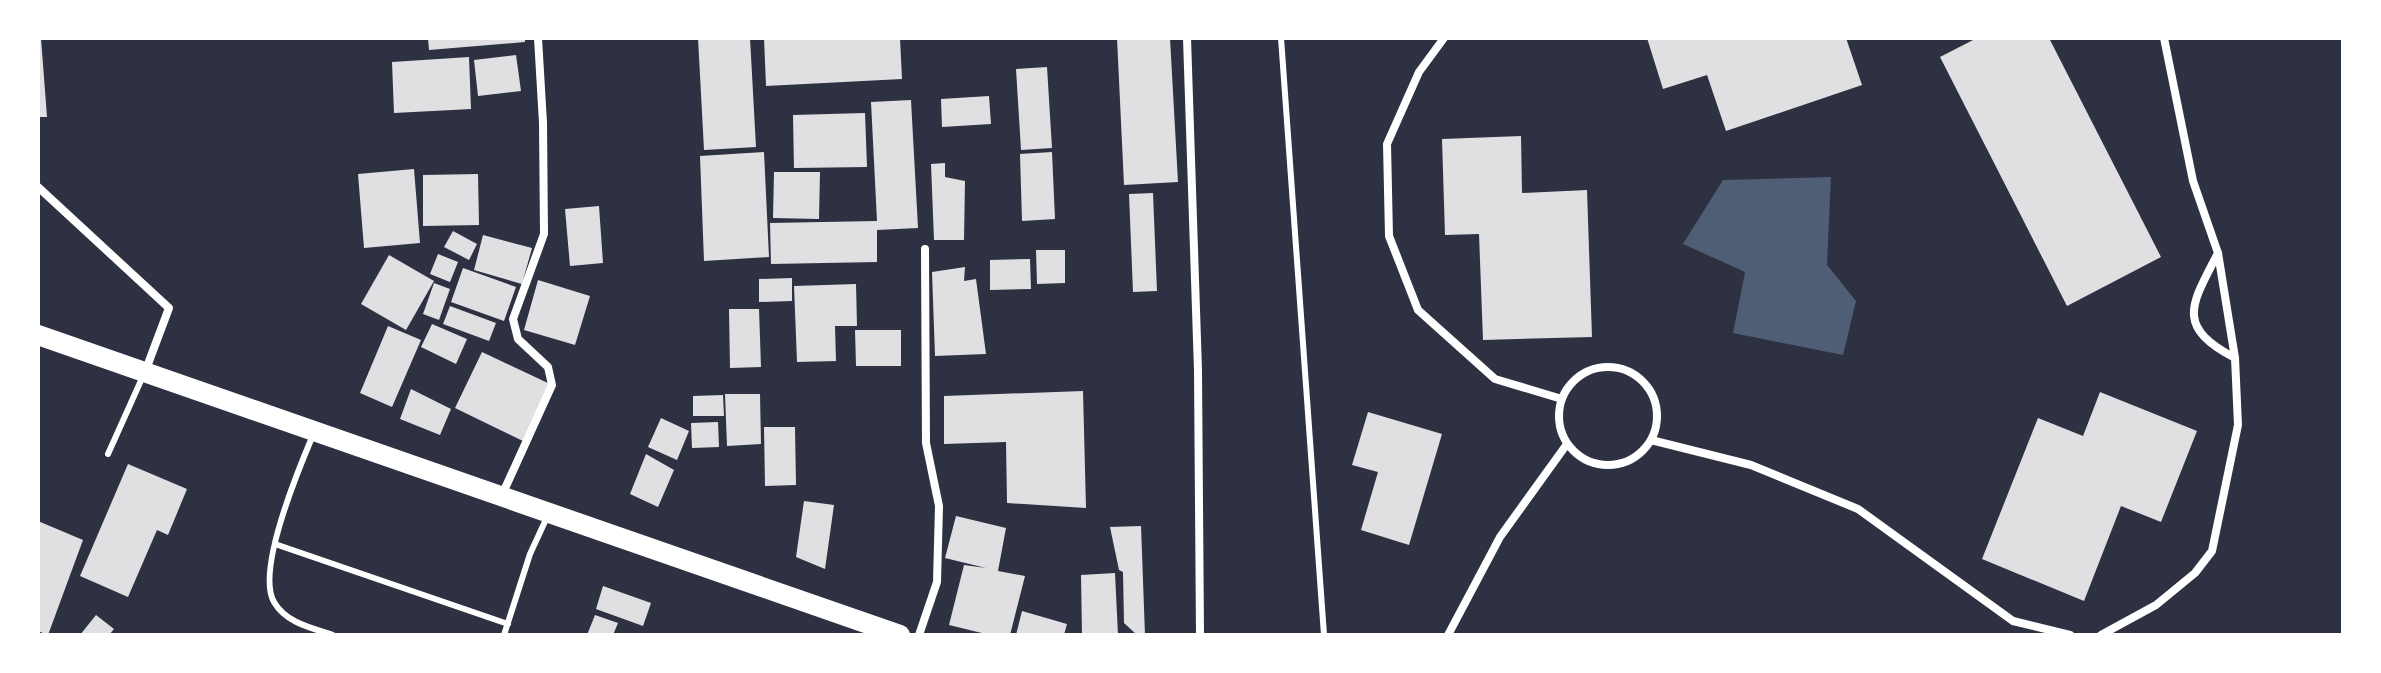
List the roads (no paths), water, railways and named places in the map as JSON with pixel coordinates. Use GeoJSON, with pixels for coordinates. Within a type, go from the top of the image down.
{"type":"FeatureCollection","features":[{"type":"Feature","properties":{"kind":"main road"},"geometry":{"type":"LineString","coordinates":[[38,335],[549,512],[874,631],[900,635]]}},
{"type":"Feature","properties":{"kind":"street"},"geometry":{"type":"LineString","coordinates":[[502,497],[552,385],[548,367],[518,339],[513,319],[544,234],[538,38]]}},
{"type":"Feature","properties":{"kind":"street"},"geometry":{"type":"LineString","coordinates":[[1187,38],[1198,370],[1200,635]]}},
{"type":"Feature","properties":{"kind":"street"},"geometry":{"type":"LineString","coordinates":[[1444,38],[1419,72],[1387,144],[1389,236],[1418,310],[1495,379],[1562,399]]}},
{"type":"Feature","properties":{"kind":"street"},"geometry":{"type":"LineString","coordinates":[[2101,635],[2156,605],[2195,573],[2212,551],[2238,425],[2235,358],[2218,253],[2193,181],[2164,38]]}},
{"type":"Feature","properties":{"kind":"street"},"geometry":{"type":"LineString","coordinates":[[38,187],[169,308],[145,372]]}},
{"type":"Feature","properties":{"kind":"street"},"geometry":{"type":"LineString","coordinates":[[919,635],[937,582],[939,521],[939,506],[926,443],[925,249]]}},
{"type":"Feature","properties":{"kind":"street"},"geometry":{"type":"LineString","coordinates":[[2218,253],[2193,303],[2195,325],[2210,345],[2235,358]]}},
{"type":"Feature","properties":{"kind":"street"},"geometry":{"type":"LineString","coordinates":[[1613,367],[1628,371],[1642,380],[1654,401],[1656,425],[1651,440],[1641,453],[1626,462],[1611,466],[1594,464],[1579,457],[1560,430],[1558,414],[1562,399],[1570,385],[1582,374],[1596,368],[1613,367]]}},
{"type":"Feature","properties":{"kind":"street"},"geometry":{"type":"LineString","coordinates":[[1651,440],[1751,465],[1858,509],[2013,621],[2070,635]]}},
{"type":"Feature","properties":{"kind":"street"},"geometry":{"type":"LineString","coordinates":[[1448,635],[1500,537],[1567,444]]}},
{"type":"Feature","properties":{"kind":"lane"},"geometry":{"type":"LineString","coordinates":[[1281,38],[1324,635]]}},
{"type":"Feature","properties":{"kind":"lane"},"geometry":{"type":"LineString","coordinates":[[108,454],[145,372]]}},
{"type":"Feature","properties":{"kind":"lane"},"geometry":{"type":"LineString","coordinates":[[315,432],[296,474],[268,574],[273,602],[294,622],[333,635]]}},
{"type":"Feature","properties":{"kind":"lane"},"geometry":{"type":"LineString","coordinates":[[504,635],[530,554],[549,512]]}},
{"type":"Feature","properties":{"kind":"lane"},"geometry":{"type":"LineString","coordinates":[[275,544],[508,624]]}},
{"type":"Feature","properties":{"kind":"water"},"geometry":{"type":"Polygon","coordinates":[[[1831,177],[1827,265],[1856,301],[1843,355],[1733,333],[1745,272],[1683,244],[1723,180],[1831,177]]]}}]}
